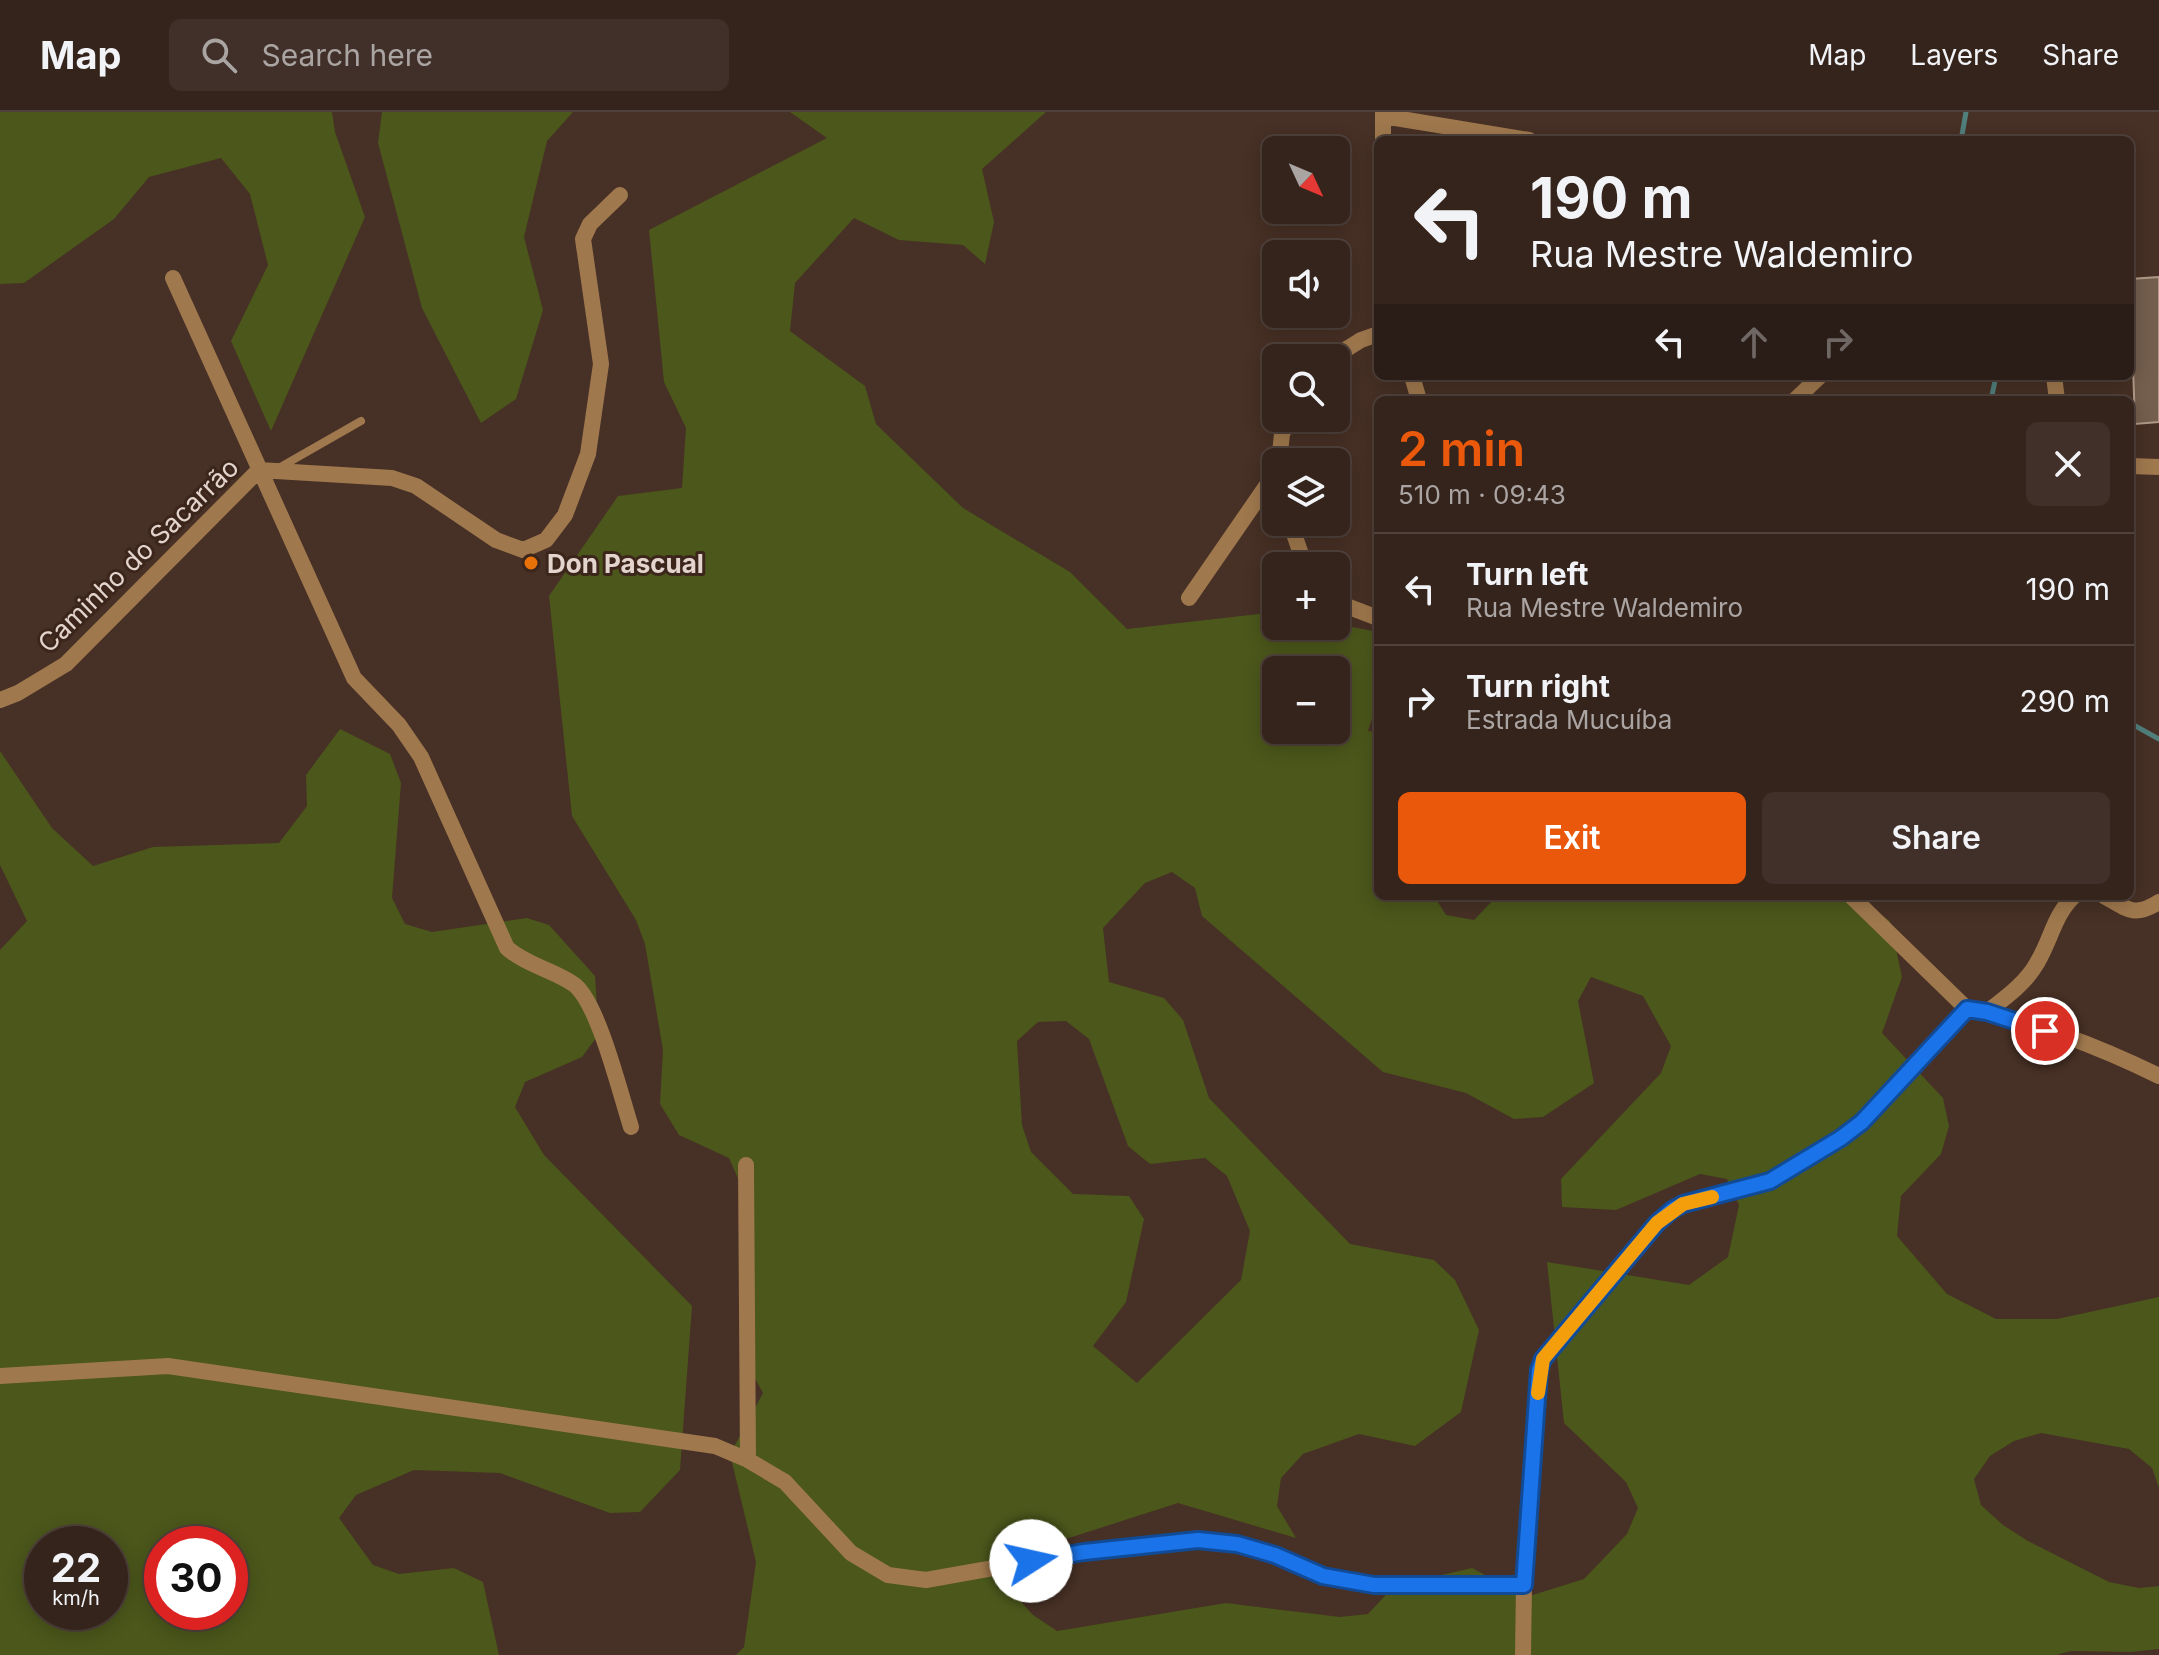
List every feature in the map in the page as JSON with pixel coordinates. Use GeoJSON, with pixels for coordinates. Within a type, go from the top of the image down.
{"type":"FeatureCollection","features":[{"type":"Feature","properties":{"kind":"street"},"geometry":{"type":"LineString","coordinates":[[1383,136],[1383,114],[1507,136]]}},
{"type":"Feature","properties":{"kind":"street","name":"Caminho do Sacarrão"},"geometry":{"type":"LineString","coordinates":[[0,700],[18,693],[66,664],[266,471],[392,478],[416,486],[496,540],[523,550],[546,540],[565,515],[588,454],[601,364],[583,239],[590,224],[620,195]]}},
{"type":"Feature","properties":{"kind":"street"},"geometry":{"type":"LineString","coordinates":[[173,278],[266,471],[354,678],[399,725],[421,757],[507,948],[520,960],[576,985],[592,1006],[631,1127]]}},
{"type":"Feature","properties":{"kind":"street"},"geometry":{"type":"LineString","coordinates":[[1350,347],[1374,335]]}},
{"type":"Feature","properties":{"kind":"street"},"geometry":{"type":"LineString","coordinates":[[1799,396],[1816,380]]}},
{"type":"Feature","properties":{"kind":"street"},"geometry":{"type":"LineString","coordinates":[[2134,466],[2159,467]]}},
{"type":"Feature","properties":{"kind":"street"},"geometry":{"type":"LineString","coordinates":[[1189,598],[1262,492]]}},
{"type":"Feature","properties":{"kind":"street"},"geometry":{"type":"LineString","coordinates":[[1350,607],[1374,616]]}},
{"type":"Feature","properties":{"kind":"street"},"geometry":{"type":"LineString","coordinates":[[1855,900],[1967,1009],[1987,1012],[2103,1050],[2159,1076]]}},
{"type":"Feature","properties":{"kind":"street"},"geometry":{"type":"LineString","coordinates":[[1987,1012],[2026,978],[2038,962],[2057,917],[2071,900]]}},
{"type":"Feature","properties":{"kind":"street"},"geometry":{"type":"LineString","coordinates":[[2111,900],[2132,912],[2145,911],[2159,902]]}},
{"type":"Feature","properties":{"kind":"street"},"geometry":{"type":"LineString","coordinates":[[1523,1655],[1524,1585],[1539,1370],[1543,1359],[1664,1216],[1683,1204],[1770,1181],[1841,1138],[1862,1122],[1967,1009]]}},
{"type":"Feature","properties":{"kind":"street"},"geometry":{"type":"LineString","coordinates":[[746,1165],[748,1460]]}},
{"type":"Feature","properties":{"kind":"street"},"geometry":{"type":"LineString","coordinates":[[0,1376],[168,1366],[715,1446],[748,1460],[785,1482],[851,1553],[888,1575],[926,1580],[1084,1552],[1198,1540],[1237,1544],[1275,1555],[1323,1576],[1374,1585],[1524,1585]]}},
{"type":"Feature","properties":{"kind":"lane"},"geometry":{"type":"LineString","coordinates":[[266,471],[361,421]]}},
{"type":"Feature","properties":{"kind":"green space"},"geometry":{"type":"Polygon","coordinates":[[[0,112],[332,112],[335,132],[365,217],[271,431],[231,341],[268,265],[250,194],[221,158],[149,177],[114,219],[24,283],[0,284],[0,112]]]}},
{"type":"Feature","properties":{"kind":"green space"},"geometry":{"type":"Polygon","coordinates":[[[382,112],[573,112],[547,141],[524,237],[543,310],[516,399],[481,423],[422,308],[378,143],[382,112]]]}},
{"type":"Feature","properties":{"kind":"green space"},"geometry":{"type":"Polygon","coordinates":[[[790,112],[1046,112],[982,169],[994,222],[985,264],[963,245],[899,240],[854,218],[795,283],[790,331],[865,386],[876,424],[963,508],[1070,572],[1127,629],[1262,614],[1262,640],[1350,640],[1350,627],[1374,631],[1374,712],[1368,731],[1374,732],[1374,900],[1437,900],[1446,915],[1474,920],[1493,900],[1857,900],[1890,921],[1902,977],[1882,1033],[1943,1098],[1949,1126],[1941,1154],[1901,1196],[1897,1236],[1947,1294],[1996,1319],[2057,1319],[2159,1297],[2159,1488],[2152,1468],[2129,1449],[2041,1433],[2014,1441],[1990,1456],[1974,1479],[1981,1505],[2003,1525],[2028,1541],[2109,1582],[2139,1588],[2159,1586],[2159,1649],[2071,1651],[2056,1655],[736,1655],[744,1647],[756,1562],[730,1454],[763,1393],[745,1360],[751,1208],[729,1158],[679,1135],[660,1104],[663,1050],[645,944],[636,920],[572,816],[549,596],[618,496],[682,488],[686,428],[664,382],[649,230],[827,138],[790,112]],[[1172,872],[1145,883],[1103,928],[1109,982],[1164,998],[1183,1020],[1209,1098],[1350,1244],[1434,1260],[1455,1280],[1479,1330],[1461,1412],[1415,1446],[1359,1434],[1303,1454],[1281,1478],[1277,1506],[1296,1538],[1178,1503],[1044,1546],[1014,1594],[1033,1615],[1057,1631],[1226,1603],[1340,1617],[1368,1614],[1394,1586],[1472,1568],[1526,1597],[1584,1579],[1627,1534],[1638,1508],[1626,1482],[1564,1423],[1547,1262],[1689,1285],[1728,1257],[1739,1205],[1727,1179],[1700,1174],[1616,1210],[1562,1207],[1561,1179],[1661,1073],[1671,1046],[1643,996],[1591,977],[1578,1001],[1594,1083],[1543,1117],[1514,1119],[1466,1093],[1383,1072],[1202,916],[1195,888],[1172,872]],[[1066,1021],[1038,1022],[1017,1041],[1022,1125],[1031,1152],[1073,1194],[1129,1196],[1144,1219],[1126,1302],[1093,1346],[1137,1383],[1241,1280],[1250,1231],[1227,1176],[1205,1158],[1150,1164],[1128,1146],[1089,1039],[1066,1021]]]}},
{"type":"Feature","properties":{"kind":"green space"},"geometry":{"type":"Polygon","coordinates":[[[340,729],[390,754],[401,783],[392,898],[405,924],[432,932],[527,918],[549,925],[595,976],[599,1034],[582,1057],[525,1082],[515,1107],[544,1155],[692,1306],[680,1470],[640,1512],[610,1513],[500,1473],[414,1470],[356,1495],[339,1518],[373,1565],[399,1574],[454,1568],[483,1582],[499,1655],[0,1655],[0,950],[27,921],[0,865],[0,751],[52,828],[93,866],[153,847],[279,843],[307,806],[306,775],[340,729]]]}},
{"type":"Feature","properties":{"kind":"building"},"geometry":{"type":"Polygon","coordinates":[[[2159,277],[2159,422],[2135,424],[2134,279],[2159,277]]]}},
{"type":"Feature","properties":{"kind":"waterway"},"geometry":{"type":"LineString","coordinates":[[1962,136],[1966,112]]}},
{"type":"Feature","properties":{"kind":"waterway"},"geometry":{"type":"LineString","coordinates":[[1992,396],[1995,380]]}},
{"type":"Feature","properties":{"kind":"waterway"},"geometry":{"type":"LineString","coordinates":[[2134,725],[2159,739]]}},
{"type":"Feature","properties":{"kind":"slow traffic"},"geometry":{"type":"LineString","coordinates":[[1538,1393],[1543,1359],[1657,1223],[1683,1204],[1712,1197]]}},
{"type":"Feature","properties":{"kind":"place","name":"Don Pascual"},"geometry":{"type":"Point","coordinates":[531,563]}},
{"type":"Feature","properties":{"kind":"route"},"geometry":{"type":"LineString","coordinates":[[1031,1561],[1198,1540],[1237,1544],[1275,1555],[1323,1576],[1374,1585],[1524,1585],[1539,1370],[1543,1359],[1657,1223],[1683,1204],[1770,1181],[1841,1138],[1862,1122],[1967,1009],[1987,1012],[2045,1031]]}}]}
